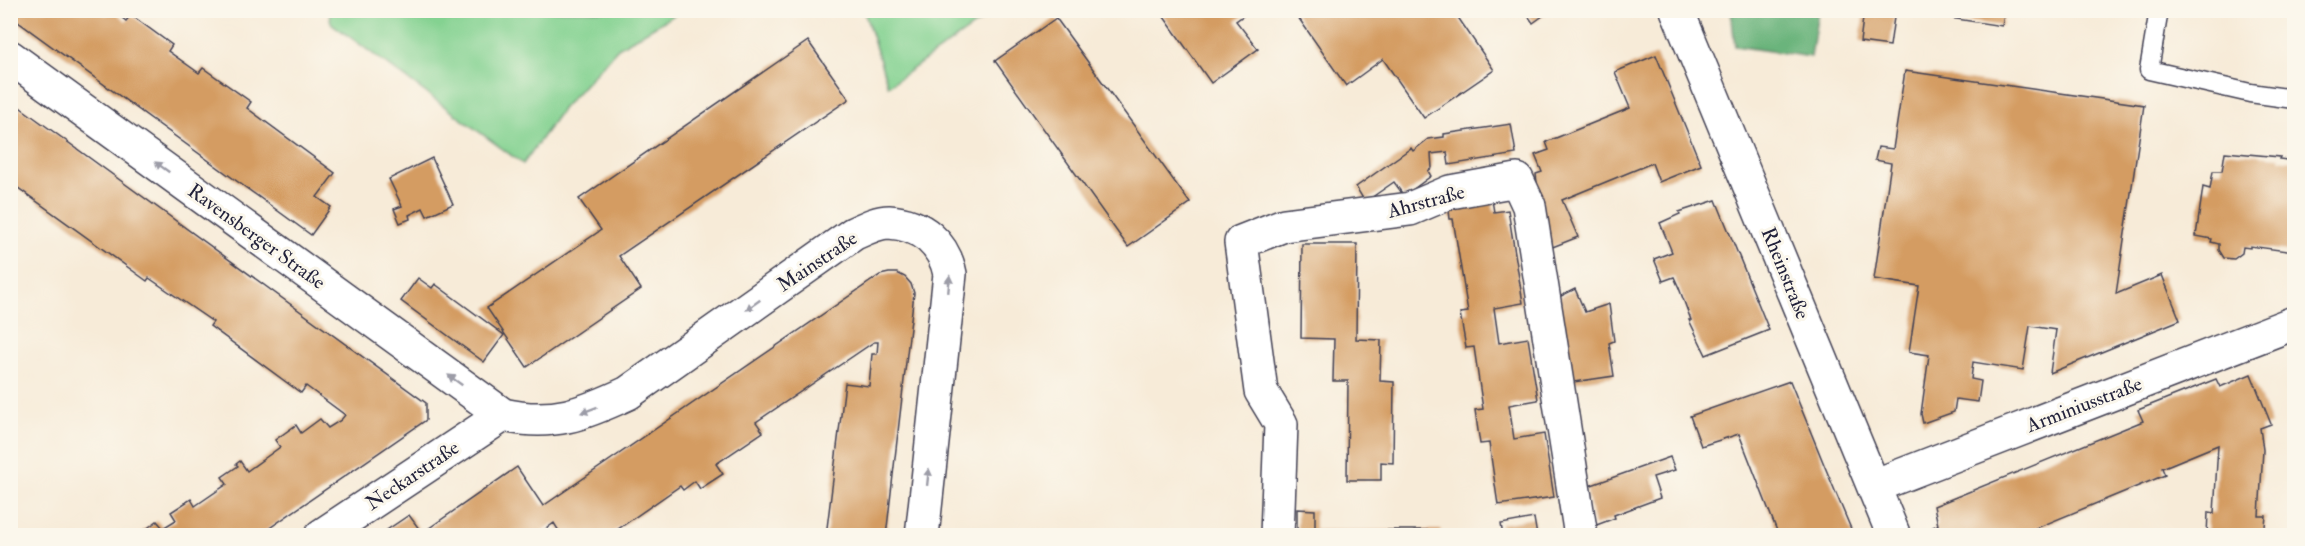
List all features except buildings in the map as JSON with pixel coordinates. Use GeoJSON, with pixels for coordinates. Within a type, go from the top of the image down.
{"type":"FeatureCollection","features":[{"type":"Feature","properties":{"kind":"street","name":"Rheinstraße"},"geometry":{"type":"LineString","coordinates":[[1677,10],[1894,536]]}},
{"type":"Feature","properties":{"kind":"street","name":"Ravensberger Straße"},"geometry":{"type":"LineString","coordinates":[[10,57],[503,415]]}},
{"type":"Feature","properties":{"kind":"street","name":"Ahrstraße"},"geometry":{"type":"LineString","coordinates":[[1277,536],[1281,424],[1261,391],[1241,242],[1284,225],[1410,209],[1450,192],[1517,180],[1529,206],[1581,536]]}},
{"type":"Feature","properties":{"kind":"street","name":"Mainstraße"},"geometry":{"type":"LineString","coordinates":[[503,415],[524,419],[552,418],[587,412],[607,403],[628,393],[681,357],[853,234],[873,225],[888,222],[904,225],[935,241],[947,258],[950,274],[922,536]]}},
{"type":"Feature","properties":{"kind":"street","name":"Arminiusstraße"},"geometry":{"type":"LineString","coordinates":[[1874,486],[2295,323]]}},
{"type":"Feature","properties":{"kind":"street","name":"Neckarstraße"},"geometry":{"type":"LineString","coordinates":[[321,536],[503,415]]}},
{"type":"Feature","properties":{"kind":"lane"},"geometry":{"type":"LineString","coordinates":[[2159,10],[2149,70],[2250,93],[2295,99]]}},
{"type":"Feature","properties":{"kind":"green space"},"geometry":{"type":"Polygon","coordinates":[[[329,10],[681,11],[618,48],[563,108],[523,164],[331,23],[329,10]]]}},
{"type":"Feature","properties":{"kind":"green space"},"geometry":{"type":"Polygon","coordinates":[[[864,10],[995,11],[888,86],[864,10]]]}},
{"type":"Feature","properties":{"kind":"green space"},"geometry":{"type":"Polygon","coordinates":[[[1731,11],[1818,11],[1811,57],[1735,46],[1731,11]]]}}]}
